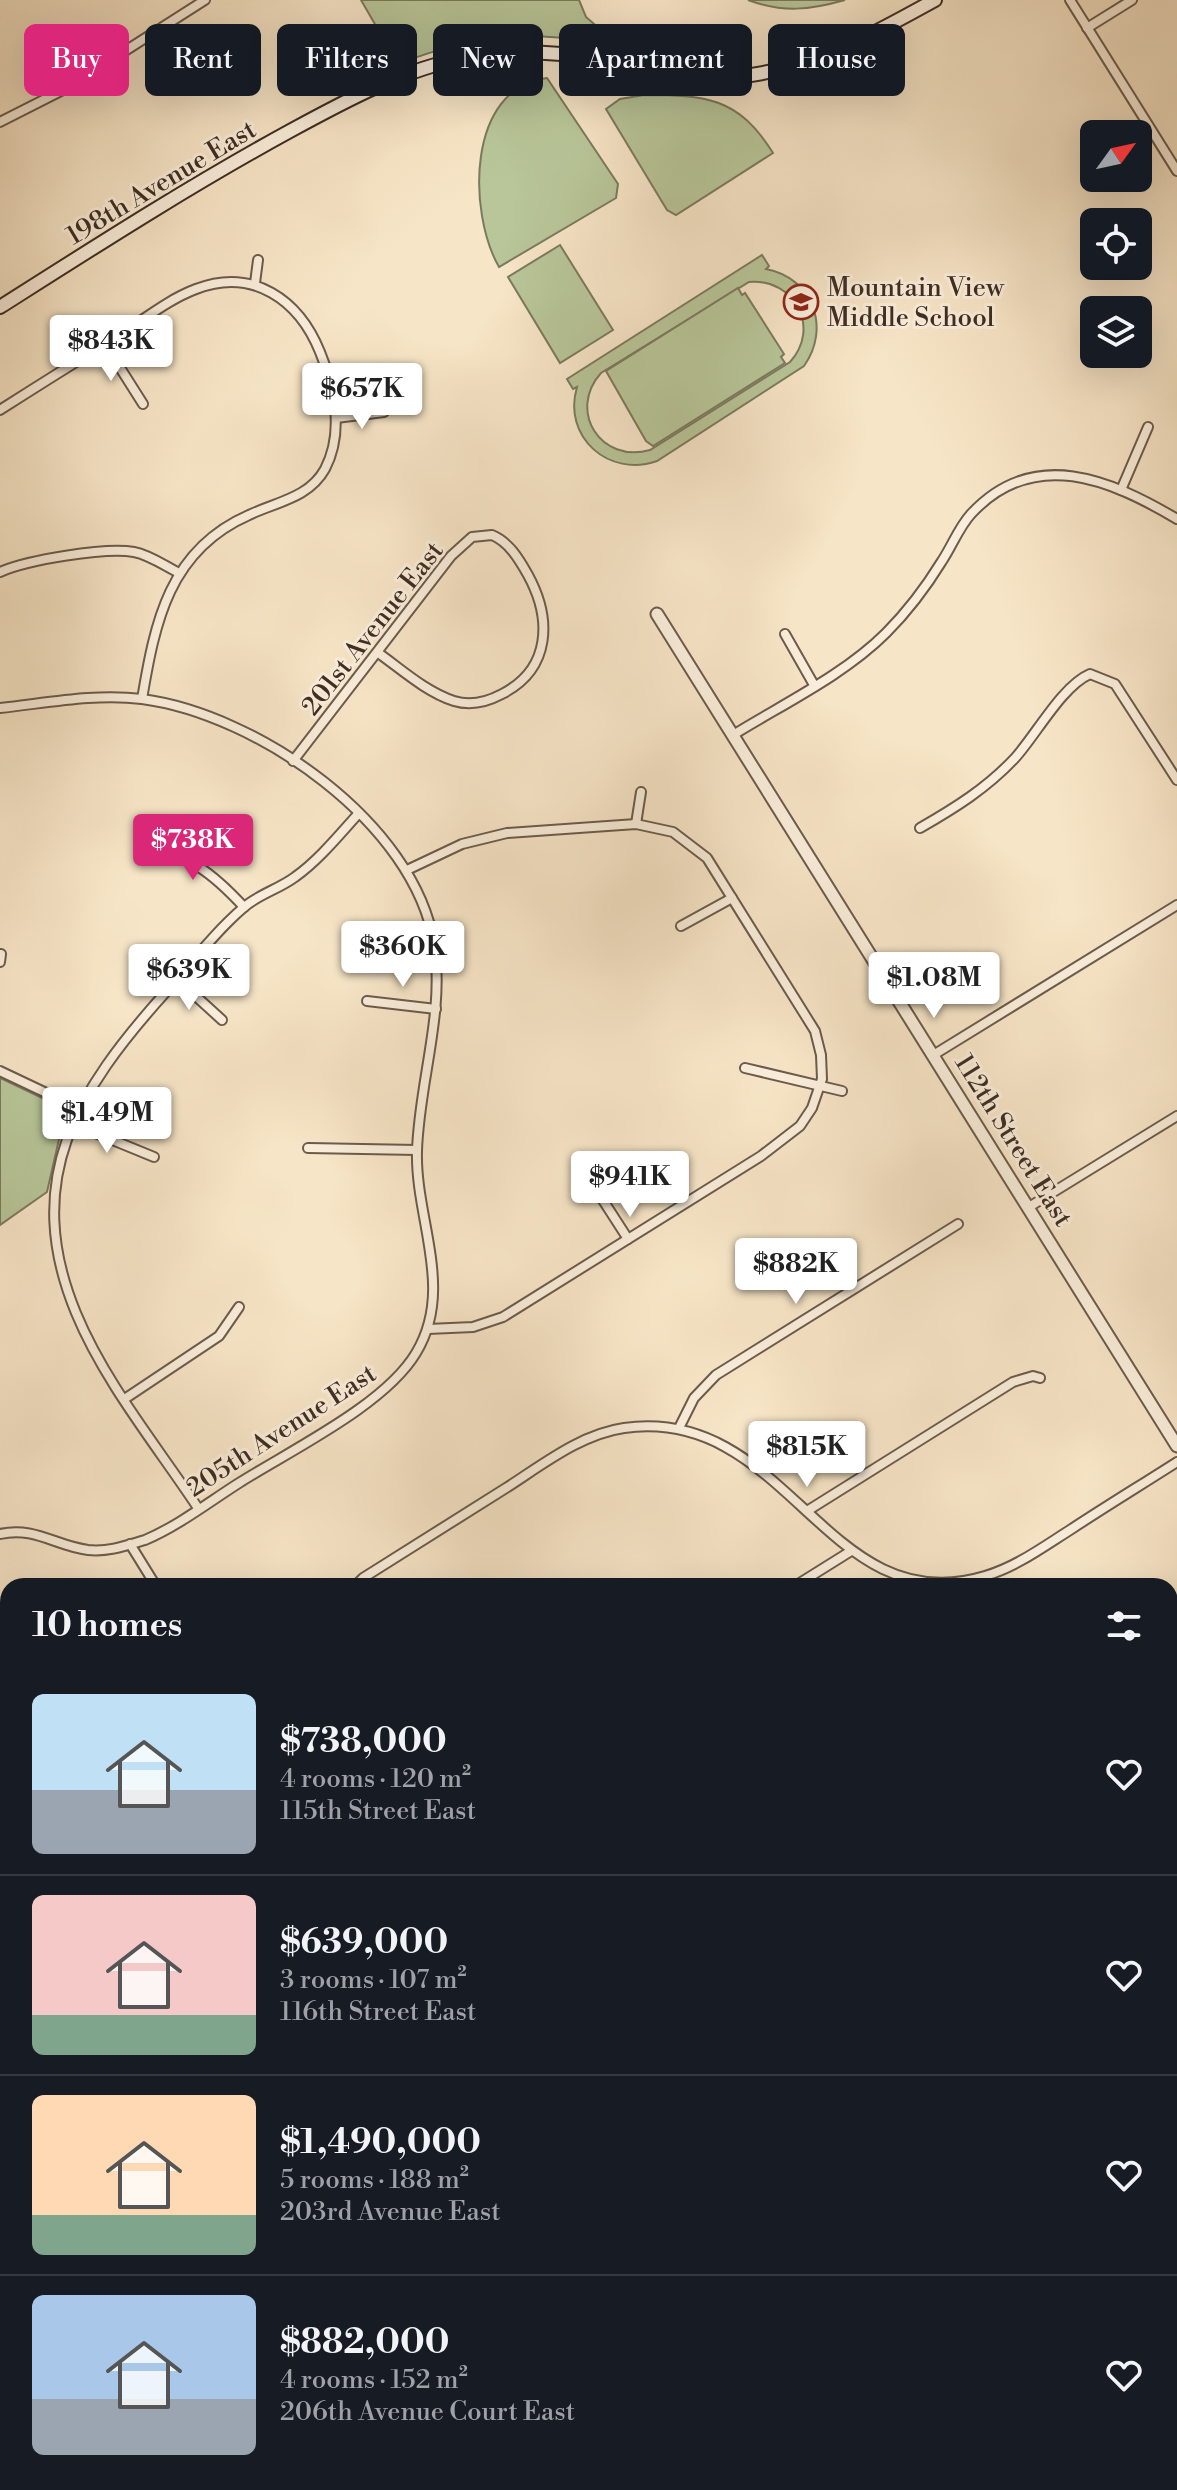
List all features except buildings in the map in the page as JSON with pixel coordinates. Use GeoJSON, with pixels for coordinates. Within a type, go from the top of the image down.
{"type":"FeatureCollection","features":[{"type":"Feature","properties":{"kind":"main road","name":"198th Avenue East"},"geometry":{"type":"LineString","coordinates":[[0,307],[218,171],[348,100],[426,67],[506,53],[599,59],[704,77],[773,71],[846,48],[935,0]]}},
{"type":"Feature","properties":{"kind":"street"},"geometry":{"type":"LineString","coordinates":[[0,122],[67,88],[205,0]]}},
{"type":"Feature","properties":{"kind":"street"},"geometry":{"type":"LineString","coordinates":[[1070,0],[1177,171]]}},
{"type":"Feature","properties":{"kind":"street"},"geometry":{"type":"LineString","coordinates":[[1087,28],[1132,0]]}},
{"type":"Feature","properties":{"kind":"street"},"geometry":{"type":"LineString","coordinates":[[255,283],[258,260]]}},
{"type":"Feature","properties":{"kind":"street"},"geometry":{"type":"LineString","coordinates":[[0,410],[192,290],[223,283],[255,283],[283,299],[304,321],[331,384],[336,418],[332,453],[316,481],[297,496],[234,523],[208,542],[179,573],[157,618],[142,699]]}},
{"type":"Feature","properties":{"kind":"street"},"geometry":{"type":"LineString","coordinates":[[105,344],[143,404]]}},
{"type":"Feature","properties":{"kind":"street"},"geometry":{"type":"LineString","coordinates":[[336,418],[384,412]]}},
{"type":"Feature","properties":{"kind":"street"},"geometry":{"type":"LineString","coordinates":[[1121,490],[1148,427]]}},
{"type":"Feature","properties":{"kind":"street"},"geometry":{"type":"LineString","coordinates":[[733,735],[814,685],[883,637],[941,564],[970,515],[993,494],[1021,481],[1060,474],[1101,481],[1177,519]]}},
{"type":"Feature","properties":{"kind":"street","name":"201st Avenue East"},"geometry":{"type":"LineString","coordinates":[[293,761],[377,652],[456,550],[472,537],[492,535],[504,541],[537,592],[544,618],[544,641],[539,658],[521,682],[485,701],[454,701],[425,686],[377,652]]}},
{"type":"Feature","properties":{"kind":"street"},"geometry":{"type":"LineString","coordinates":[[0,572],[40,560],[117,551],[145,556],[179,573]]}},
{"type":"Feature","properties":{"kind":"street","name":"112th Street East"},"geometry":{"type":"LineString","coordinates":[[657,614],[935,1054],[1177,1446]]}},
{"type":"Feature","properties":{"kind":"street"},"geometry":{"type":"LineString","coordinates":[[785,634],[814,685]]}},
{"type":"Feature","properties":{"kind":"street"},"geometry":{"type":"LineString","coordinates":[[920,828],[966,801],[997,777],[1082,677],[1100,675],[1115,684],[1177,780]]}},
{"type":"Feature","properties":{"kind":"street"},"geometry":{"type":"LineString","coordinates":[[0,708],[102,697],[142,699],[210,715],[252,734],[293,761],[379,831],[407,870],[432,930],[436,966],[436,1009],[417,1150],[419,1199],[435,1286],[428,1329],[473,1327],[503,1317],[773,1148],[807,1118],[819,1085],[822,1063],[815,1031],[707,858],[691,843],[664,829],[636,824],[507,833],[462,844],[407,870]]}},
{"type":"Feature","properties":{"kind":"street"},"geometry":{"type":"LineString","coordinates":[[636,824],[641,792]]}},
{"type":"Feature","properties":{"kind":"street"},"geometry":{"type":"LineString","coordinates":[[198,1508],[85,1332],[59,1256],[54,1187],[60,1154],[78,1108],[111,1056],[177,979],[244,907],[306,869],[359,813]]}},
{"type":"Feature","properties":{"kind":"street"},"geometry":{"type":"LineString","coordinates":[[142,853],[168,852],[188,859],[244,907]]}},
{"type":"Feature","properties":{"kind":"street"},"geometry":{"type":"LineString","coordinates":[[681,926],[732,898]]}},
{"type":"Feature","properties":{"kind":"street"},"geometry":{"type":"LineString","coordinates":[[935,1054],[1177,905]]}},
{"type":"Feature","properties":{"kind":"street"},"geometry":{"type":"LineString","coordinates":[[177,979],[222,1020]]}},
{"type":"Feature","properties":{"kind":"street"},"geometry":{"type":"LineString","coordinates":[[367,1001],[436,1009]]}},
{"type":"Feature","properties":{"kind":"street"},"geometry":{"type":"LineString","coordinates":[[745,1068],[842,1091]]}},
{"type":"Feature","properties":{"kind":"street"},"geometry":{"type":"LineString","coordinates":[[0,1071],[78,1108]]}},
{"type":"Feature","properties":{"kind":"street"},"geometry":{"type":"LineString","coordinates":[[1029,1207],[1177,1116]]}},
{"type":"Feature","properties":{"kind":"street"},"geometry":{"type":"LineString","coordinates":[[71,1123],[154,1157]]}},
{"type":"Feature","properties":{"kind":"street"},"geometry":{"type":"LineString","coordinates":[[308,1148],[417,1150]]}},
{"type":"Feature","properties":{"kind":"street"},"geometry":{"type":"LineString","coordinates":[[590,1180],[628,1239]]}},
{"type":"Feature","properties":{"kind":"street"},"geometry":{"type":"LineString","coordinates":[[679,1428],[694,1398],[716,1375],[958,1224]]}},
{"type":"Feature","properties":{"kind":"street"},"geometry":{"type":"LineString","coordinates":[[126,1398],[219,1336],[239,1307]]}},
{"type":"Feature","properties":{"kind":"street","name":"205th Avenue East"},"geometry":{"type":"LineString","coordinates":[[0,1534],[30,1531],[85,1549],[104,1551],[152,1537],[379,1394],[414,1357],[428,1329]]}},
{"type":"Feature","properties":{"kind":"street"},"geometry":{"type":"LineString","coordinates":[[807,1511],[1013,1382],[1033,1376],[1040,1378]]}},
{"type":"Feature","properties":{"kind":"street"},"geometry":{"type":"LineString","coordinates":[[365,1578],[588,1438],[622,1428],[679,1428],[716,1440],[739,1453],[851,1551],[886,1571],[908,1578]]}},
{"type":"Feature","properties":{"kind":"street"},"geometry":{"type":"LineString","coordinates":[[973,1578],[1013,1564],[1177,1462]]}},
{"type":"Feature","properties":{"kind":"street"},"geometry":{"type":"LineString","coordinates":[[130,1544],[151,1578]]}},
{"type":"Feature","properties":{"kind":"street"},"geometry":{"type":"LineString","coordinates":[[808,1578],[851,1551]]}},
{"type":"Feature","properties":{"kind":"green space"},"geometry":{"type":"Polygon","coordinates":[[[361,0],[579,0],[586,17],[594,24],[559,24],[559,37],[543,36],[543,24],[433,24],[433,52],[417,57],[417,24],[375,24],[361,0]]]}},
{"type":"Feature","properties":{"kind":"green space"},"geometry":{"type":"Polygon","coordinates":[[[748,0],[845,0],[796,9],[748,0]]]}},
{"type":"Feature","properties":{"kind":"green space"},"geometry":{"type":"Polygon","coordinates":[[[547,78],[618,184],[616,198],[499,267],[482,216],[479,186],[481,156],[488,128],[501,104],[510,96],[543,96],[543,79],[547,78]]]}},
{"type":"Feature","properties":{"kind":"green space"},"geometry":{"type":"Polygon","coordinates":[[[685,96],[719,103],[747,120],[773,153],[676,215],[667,210],[606,109],[620,99],[685,96]]]}},
{"type":"Feature","properties":{"kind":"green space"},"geometry":{"type":"Polygon","coordinates":[[[560,245],[613,330],[560,363],[508,277],[560,245]]]}},
{"type":"Feature","properties":{"kind":"green space"},"geometry":{"type":"Polygon","coordinates":[[[762,255],[769,266],[766,269],[796,283],[813,307],[816,336],[804,366],[657,461],[639,465],[622,464],[593,449],[576,422],[574,405],[577,387],[573,389],[567,379],[762,255]],[[749,282],[601,373],[591,388],[587,403],[594,431],[604,442],[632,452],[650,450],[790,362],[799,349],[803,321],[790,297],[779,288],[749,282]]]}},
{"type":"Feature","properties":{"kind":"green space"},"geometry":{"type":"Polygon","coordinates":[[[738,288],[742,295],[745,293],[784,354],[781,357],[785,363],[653,446],[646,441],[606,371],[738,288]]]}},
{"type":"Feature","properties":{"kind":"green space"},"geometry":{"type":"Polygon","coordinates":[[[0,1078],[57,1105],[65,1113],[47,1192],[0,1225],[0,1078]]]}},
{"type":"Feature","properties":{"kind":"place","name":"Mountain View Middle School"},"geometry":{"type":"Point","coordinates":[801,302]}}]}
